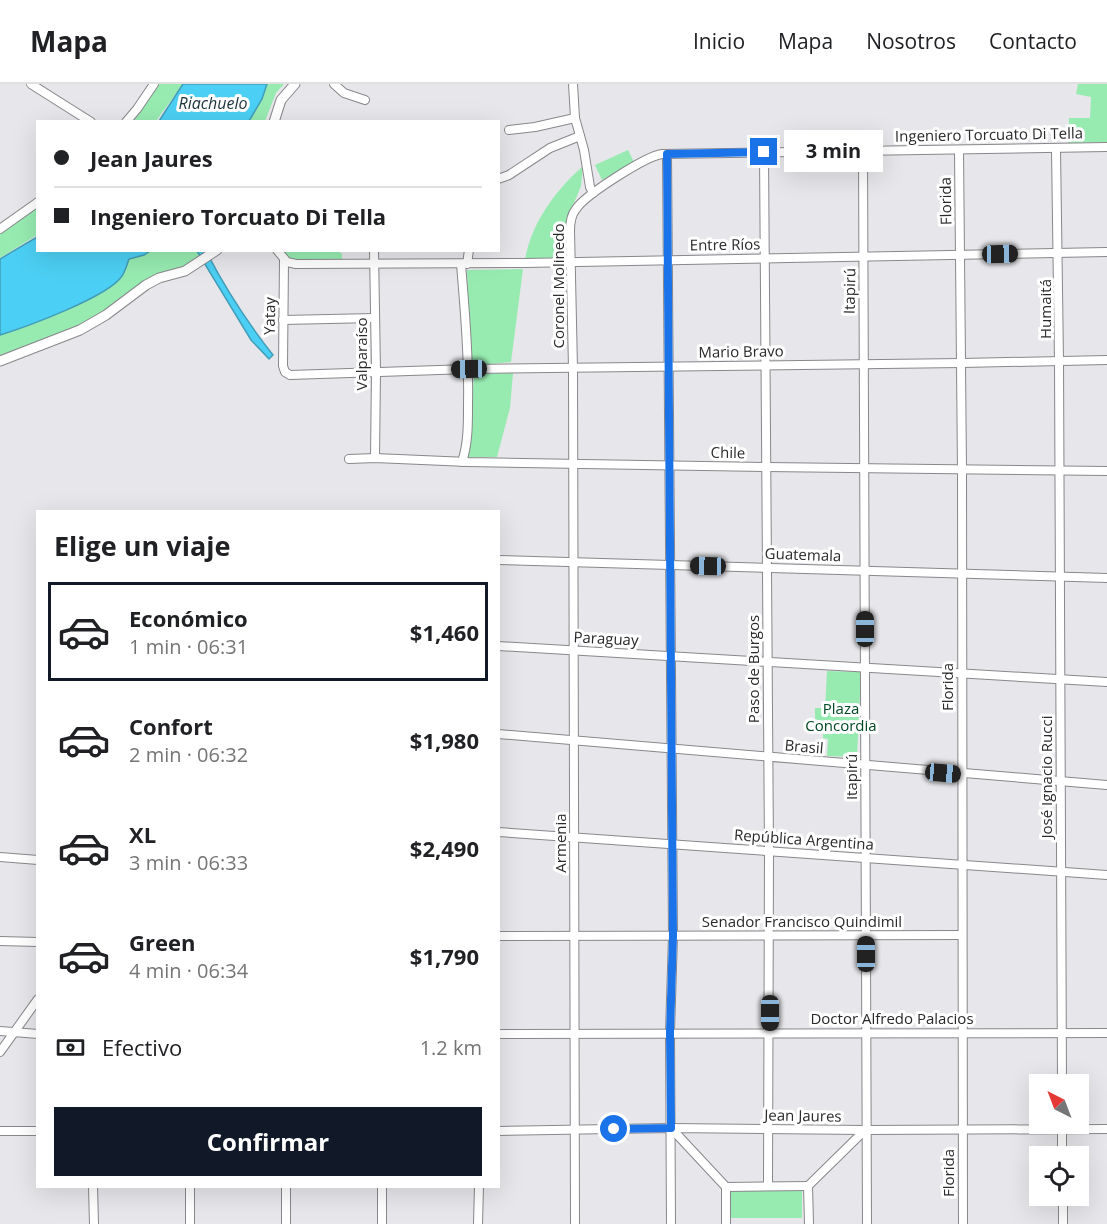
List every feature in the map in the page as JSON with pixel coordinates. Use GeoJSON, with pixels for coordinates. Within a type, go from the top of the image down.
{"type":"FeatureCollection","features":[{"type":"Feature","properties":{"kind":"street"},"geometry":{"type":"LineString","coordinates":[[31,84],[88,120]]}},
{"type":"Feature","properties":{"kind":"street"},"geometry":{"type":"LineString","coordinates":[[128,120],[154,84]]}},
{"type":"Feature","properties":{"kind":"street"},"geometry":{"type":"LineString","coordinates":[[275,120],[281,100],[295,84]]}},
{"type":"Feature","properties":{"kind":"street"},"geometry":{"type":"LineString","coordinates":[[334,84],[344,93],[365,100]]}},
{"type":"Feature","properties":{"kind":"street"},"geometry":{"type":"LineString","coordinates":[[573,84],[575,118],[593,193]]}},
{"type":"Feature","properties":{"kind":"street"},"geometry":{"type":"LineString","coordinates":[[509,130],[575,118]]}},
{"type":"Feature","properties":{"kind":"street"},"geometry":{"type":"LineString","coordinates":[[500,178],[509,175],[549,148],[580,136]]}},
{"type":"Feature","properties":{"kind":"street","name":"Ingeniero Torcuato Di Tella"},"geometry":{"type":"LineString","coordinates":[[593,193],[652,156],[667,154],[1107,147]]}},
{"type":"Feature","properties":{"kind":"street","name":"Humaitá"},"geometry":{"type":"LineString","coordinates":[[1056,149],[1060,470]]}},
{"type":"Feature","properties":{"kind":"street","name":"Itapirú"},"geometry":{"type":"LineString","coordinates":[[863,150],[867,1224]]}},
{"type":"Feature","properties":{"kind":"street","name":"Florida"},"geometry":{"type":"LineString","coordinates":[[959,150],[962,363],[963,1224]]}},
{"type":"Feature","properties":{"kind":"street","name":"Paso de Burgos"},"geometry":{"type":"LineString","coordinates":[[764,152],[770,851],[768,1186]]}},
{"type":"Feature","properties":{"kind":"street"},"geometry":{"type":"LineString","coordinates":[[667,154],[669,656],[673,936],[670,1032],[671,1224]]}},
{"type":"Feature","properties":{"kind":"street","name":"Coronel Molinedo"},"geometry":{"type":"LineString","coordinates":[[572,463],[573,368],[570,231],[573,215],[584,200],[593,193]]}},
{"type":"Feature","properties":{"kind":"street"},"geometry":{"type":"LineString","coordinates":[[0,229],[36,203]]}},
{"type":"Feature","properties":{"kind":"street"},"geometry":{"type":"LineString","coordinates":[[0,361],[80,330],[97,321],[146,285],[192,267],[214,252]]}},
{"type":"Feature","properties":{"kind":"street"},"geometry":{"type":"LineString","coordinates":[[279,252],[284,259]]}},
{"type":"Feature","properties":{"kind":"street","name":"Valparaíso"},"geometry":{"type":"LineString","coordinates":[[374,252],[375,458]]}},
{"type":"Feature","properties":{"kind":"street"},"geometry":{"type":"LineString","coordinates":[[462,462],[468,424],[469,369],[464,264],[467,252]]}},
{"type":"Feature","properties":{"kind":"street","name":"Entre Ríos"},"geometry":{"type":"LineString","coordinates":[[284,259],[296,264],[464,264],[1107,252]]}},
{"type":"Feature","properties":{"kind":"street","name":"Yatay"},"geometry":{"type":"LineString","coordinates":[[284,259],[283,366],[285,372]]}},
{"type":"Feature","properties":{"kind":"street"},"geometry":{"type":"LineString","coordinates":[[283,320],[375,318]]}},
{"type":"Feature","properties":{"kind":"street","name":"Mario Bravo"},"geometry":{"type":"LineString","coordinates":[[285,372],[290,375],[469,369],[1107,360]]}},
{"type":"Feature","properties":{"kind":"street","name":"Chile"},"geometry":{"type":"LineString","coordinates":[[349,459],[1107,471]]}},
{"type":"Feature","properties":{"kind":"street","name":"Armenia"},"geometry":{"type":"LineString","coordinates":[[572,463],[575,1224]]}},
{"type":"Feature","properties":{"kind":"street","name":"José Ignacio Rucci"},"geometry":{"type":"LineString","coordinates":[[1060,470],[1062,1074]]}},
{"type":"Feature","properties":{"kind":"street","name":"Guatemala"},"geometry":{"type":"LineString","coordinates":[[500,560],[1107,578]]}},
{"type":"Feature","properties":{"kind":"street","name":"Paraguay"},"geometry":{"type":"LineString","coordinates":[[500,646],[1107,682]]}},
{"type":"Feature","properties":{"kind":"street","name":"Brasil"},"geometry":{"type":"LineString","coordinates":[[500,734],[1107,786]]}},
{"type":"Feature","properties":{"kind":"street","name":"República Argentina"},"geometry":{"type":"LineString","coordinates":[[500,832],[1107,876]]}},
{"type":"Feature","properties":{"kind":"street"},"geometry":{"type":"LineString","coordinates":[[0,857],[36,860]]}},
{"type":"Feature","properties":{"kind":"street","name":"Senador Francisco Quindimil"},"geometry":{"type":"LineString","coordinates":[[500,936],[962,935]]}},
{"type":"Feature","properties":{"kind":"street"},"geometry":{"type":"LineString","coordinates":[[0,940],[36,942]]}},
{"type":"Feature","properties":{"kind":"street"},"geometry":{"type":"LineString","coordinates":[[0,1052],[36,1002]]}},
{"type":"Feature","properties":{"kind":"street"},"geometry":{"type":"LineString","coordinates":[[0,1031],[36,1034]]}},
{"type":"Feature","properties":{"kind":"street","name":"Doctor Alfredo Palacios"},"geometry":{"type":"LineString","coordinates":[[500,1034],[1107,1033]]}},
{"type":"Feature","properties":{"kind":"street","name":"Jean Jaures"},"geometry":{"type":"LineString","coordinates":[[500,1131],[1029,1127]]}},
{"type":"Feature","properties":{"kind":"street"},"geometry":{"type":"LineString","coordinates":[[671,1128],[726,1187],[726,1224]]}},
{"type":"Feature","properties":{"kind":"street","name":"Jean Jaures"},"geometry":{"type":"LineString","coordinates":[[1089,1128],[1107,1129]]}},
{"type":"Feature","properties":{"kind":"street"},"geometry":{"type":"LineString","coordinates":[[726,1187],[808,1186],[865,1130]]}},
{"type":"Feature","properties":{"kind":"street"},"geometry":{"type":"LineString","coordinates":[[0,1131],[36,1131]]}},
{"type":"Feature","properties":{"kind":"street"},"geometry":{"type":"LineString","coordinates":[[808,1186],[809,1224]]}},
{"type":"Feature","properties":{"kind":"street"},"geometry":{"type":"LineString","coordinates":[[93,1188],[94,1224]]}},
{"type":"Feature","properties":{"kind":"street"},"geometry":{"type":"LineString","coordinates":[[190,1188],[190,1224]]}},
{"type":"Feature","properties":{"kind":"street"},"geometry":{"type":"LineString","coordinates":[[286,1188],[286,1224]]}},
{"type":"Feature","properties":{"kind":"street"},"geometry":{"type":"LineString","coordinates":[[382,1188],[382,1224]]}},
{"type":"Feature","properties":{"kind":"street"},"geometry":{"type":"LineString","coordinates":[[478,1224],[479,1188]]}},
{"type":"Feature","properties":{"kind":"street"},"geometry":{"type":"LineString","coordinates":[[1063,1206],[1063,1224]]}},
{"type":"Feature","properties":{"kind":"green space"},"geometry":{"type":"Polygon","coordinates":[[[158,84],[183,84],[157,120],[134,120],[158,84]]]}},
{"type":"Feature","properties":{"kind":"green space"},"geometry":{"type":"Polygon","coordinates":[[[267,84],[284,84],[276,93],[265,120],[250,120],[262,99],[267,84]]]}},
{"type":"Feature","properties":{"kind":"green space"},"geometry":{"type":"Polygon","coordinates":[[[1078,84],[1107,84],[1107,142],[1068,143],[1069,118],[1090,118],[1091,97],[1076,94],[1078,84]]]}},
{"type":"Feature","properties":{"kind":"green space"},"geometry":{"type":"Polygon","coordinates":[[[628,150],[634,162],[602,180],[595,165],[628,150]]]}},
{"type":"Feature","properties":{"kind":"green space"},"geometry":{"type":"Polygon","coordinates":[[[583,166],[581,186],[567,220],[566,252],[560,257],[525,260],[533,233],[546,208],[583,166]]]}},
{"type":"Feature","properties":{"kind":"green space"},"geometry":{"type":"Polygon","coordinates":[[[36,206],[36,236],[0,258],[0,233],[36,206]]]}},
{"type":"Feature","properties":{"kind":"green space"},"geometry":{"type":"Polygon","coordinates":[[[148,252],[198,252],[201,257],[65,334],[0,355],[0,335],[31,325],[87,299],[121,277],[129,259],[148,252]]]}},
{"type":"Feature","properties":{"kind":"green space"},"geometry":{"type":"Polygon","coordinates":[[[283,252],[339,252],[342,254],[342,260],[291,260],[283,252]]]}},
{"type":"Feature","properties":{"kind":"green space"},"geometry":{"type":"Polygon","coordinates":[[[523,269],[511,362],[470,366],[467,270],[523,269]]]}},
{"type":"Feature","properties":{"kind":"green space"},"geometry":{"type":"Polygon","coordinates":[[[513,373],[510,408],[497,457],[468,457],[474,376],[476,374],[513,373]]]}},
{"type":"Feature","properties":{"kind":"green space","name":"Plaza Concordia"},"geometry":{"type":"Polygon","coordinates":[[[827,671],[861,672],[857,757],[827,756],[828,739],[823,738],[823,724],[815,723],[815,708],[825,708],[827,671]]]}},
{"type":"Feature","properties":{"kind":"green space"},"geometry":{"type":"Polygon","coordinates":[[[730,1191],[802,1191],[802,1218],[730,1218],[730,1191]]]}},
{"type":"Feature","properties":{"kind":"water","name":"Riachuelo"},"geometry":{"type":"Polygon","coordinates":[[[183,84],[267,84],[262,99],[250,120],[160,120],[183,84]]]}},
{"type":"Feature","properties":{"kind":"water"},"geometry":{"type":"Polygon","coordinates":[[[36,238],[36,252],[148,252],[129,259],[122,276],[101,293],[66,310],[0,335],[0,259],[36,238]]]}},
{"type":"Feature","properties":{"kind":"water"},"geometry":{"type":"Polygon","coordinates":[[[198,252],[207,252],[237,304],[273,355],[269,359],[251,340],[198,252]]]}},
{"type":"Feature","properties":{"kind":"route"},"geometry":{"type":"LineString","coordinates":[[614,1129],[671,1128],[670,1032],[673,936],[667,154],[764,152]]}}]}
